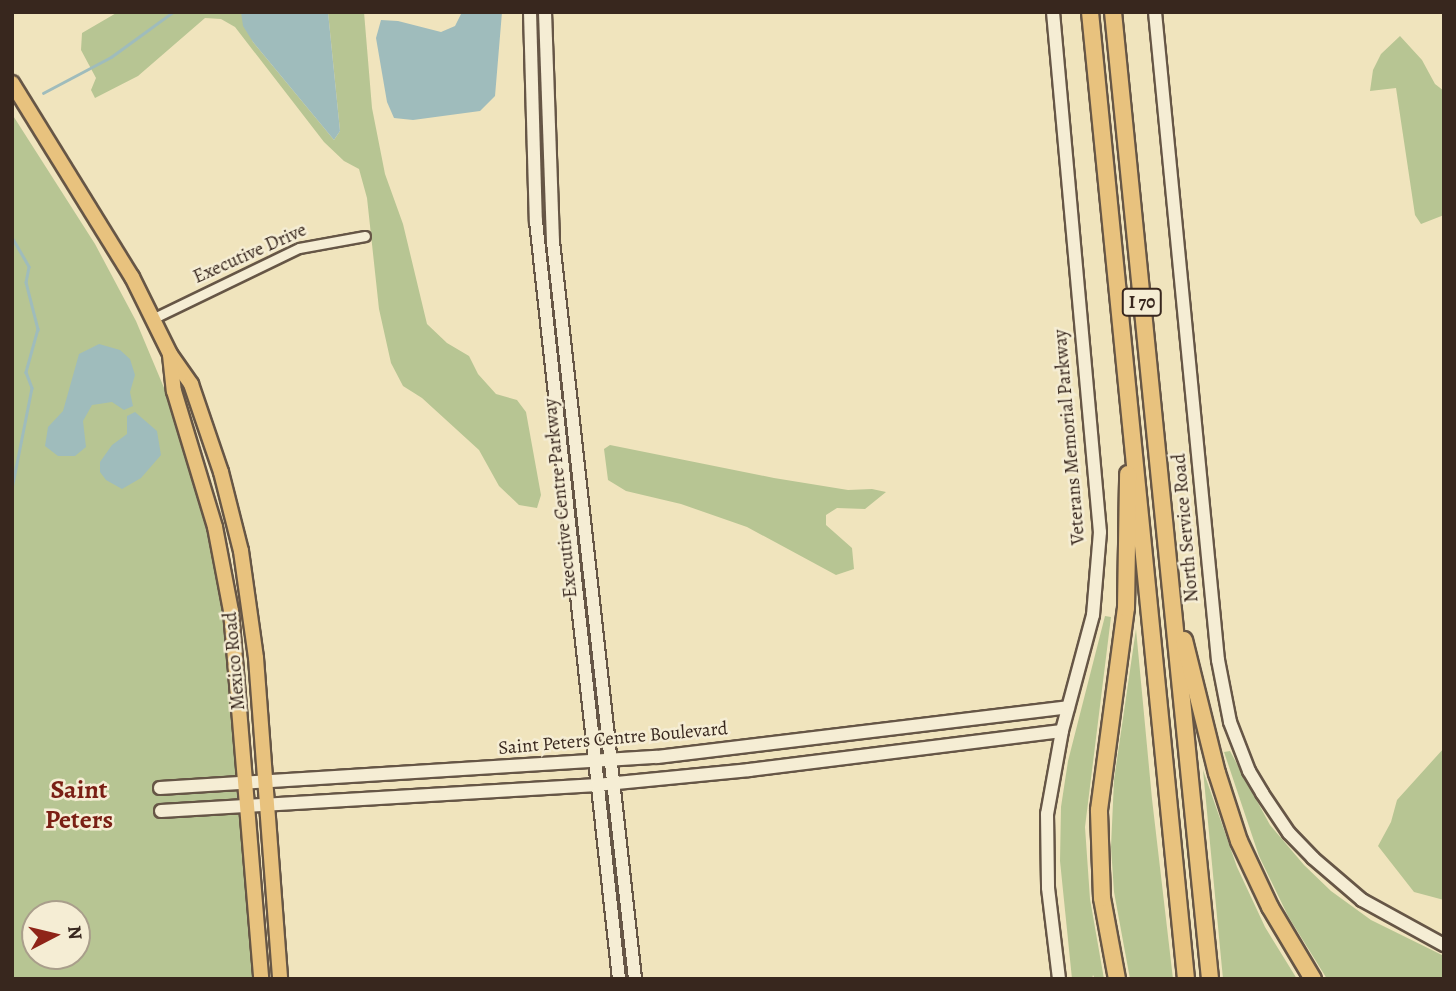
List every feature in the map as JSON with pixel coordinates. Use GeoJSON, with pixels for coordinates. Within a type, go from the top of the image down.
{"type":"FeatureCollection","features":[{"type":"Feature","properties":{"kind":"highway","name":"I 70"},"geometry":{"type":"LineString","coordinates":[[1090,12],[1186,979]]}},
{"type":"Feature","properties":{"kind":"highway","name":"I 70"},"geometry":{"type":"LineString","coordinates":[[1113,12],[1210,979]]}},
{"type":"Feature","properties":{"kind":"highway"},"geometry":{"type":"LineString","coordinates":[[1117,979],[1102,898],[1099,810],[1126,608],[1125,500],[1131,444]]}},
{"type":"Feature","properties":{"kind":"highway"},"geometry":{"type":"LineString","coordinates":[[1171,591],[1217,773],[1240,841],[1270,907],[1313,979]]}},
{"type":"Feature","properties":{"kind":"main road","name":"Mexico Road"},"geometry":{"type":"LineString","coordinates":[[15,89],[132,277],[170,354],[191,383],[224,482],[240,551],[256,658],[280,979]]}},
{"type":"Feature","properties":{"kind":"main road","name":"Mexico Road"},"geometry":{"type":"LineString","coordinates":[[170,354],[174,391],[203,478],[225,576],[233,633],[261,979]]}},
{"type":"Feature","properties":{"kind":"street","name":"Executive Centre Parkway"},"geometry":{"type":"LineString","coordinates":[[530,12],[536,221],[619,979]]}},
{"type":"Feature","properties":{"kind":"street","name":"Executive Centre Parkway"},"geometry":{"type":"LineString","coordinates":[[545,12],[553,242],[635,979]]}},
{"type":"Feature","properties":{"kind":"street","name":"Veterans Memorial Parkway"},"geometry":{"type":"LineString","coordinates":[[1053,12],[1100,532],[1093,615],[1062,731],[1049,802],[1046,840],[1048,888],[1059,979]]}},
{"type":"Feature","properties":{"kind":"street","name":"North Service Road"},"geometry":{"type":"LineString","coordinates":[[1155,12],[1217,652],[1230,722],[1250,771],[1289,833],[1313,858],[1362,900],[1444,945]]}},
{"type":"Feature","properties":{"kind":"street","name":"Executive Drive"},"geometry":{"type":"LineString","coordinates":[[152,319],[299,248],[365,236]]}},
{"type":"Feature","properties":{"kind":"street","name":"Saint Peters Centre Boulevard"},"geometry":{"type":"LineString","coordinates":[[160,788],[611,761],[1068,707]]}},
{"type":"Feature","properties":{"kind":"street"},"geometry":{"type":"LineString","coordinates":[[161,811],[597,785],[737,771],[1062,731]]}},
{"type":"Feature","properties":{"kind":"green space"},"geometry":{"type":"Polygon","coordinates":[[[118,12],[241,12],[253,42],[334,140],[340,131],[328,12],[364,12],[372,108],[385,174],[403,224],[427,324],[447,343],[469,356],[478,374],[496,394],[517,400],[526,412],[541,495],[537,508],[519,505],[499,486],[479,450],[422,398],[403,386],[391,363],[379,309],[367,198],[359,169],[344,161],[324,142],[235,27],[221,19],[205,18],[138,76],[95,98],[91,90],[96,78],[81,50],[82,33],[118,12]]]}},
{"type":"Feature","properties":{"kind":"green space"},"geometry":{"type":"Polygon","coordinates":[[[1400,36],[1422,60],[1435,84],[1444,91],[1444,215],[1421,224],[1415,215],[1396,88],[1370,91],[1373,70],[1381,54],[1400,36]]]}},
{"type":"Feature","properties":{"kind":"green space"},"geometry":{"type":"Polygon","coordinates":[[[12,114],[95,244],[136,321],[175,414],[207,520],[226,614],[253,979],[12,979],[12,114]]]}},
{"type":"Feature","properties":{"kind":"green space"},"geometry":{"type":"Polygon","coordinates":[[[610,445],[774,478],[848,490],[872,489],[886,492],[865,509],[837,508],[826,515],[826,525],[852,548],[854,569],[836,575],[747,527],[681,504],[626,491],[608,480],[604,449],[610,445]]]}},
{"type":"Feature","properties":{"kind":"green space"},"geometry":{"type":"Polygon","coordinates":[[[1105,616],[1111,617],[1085,827],[1090,899],[1104,979],[1095,979],[1093,975],[1092,979],[1072,979],[1060,861],[1061,807],[1068,761],[1105,616]]]}},
{"type":"Feature","properties":{"kind":"green space"},"geometry":{"type":"Polygon","coordinates":[[[1136,629],[1173,979],[1130,979],[1114,892],[1111,847],[1114,780],[1136,629]]]}},
{"type":"Feature","properties":{"kind":"green space"},"geometry":{"type":"Polygon","coordinates":[[[1444,748],[1444,900],[1414,892],[1378,846],[1391,822],[1397,800],[1444,748]]]}},
{"type":"Feature","properties":{"kind":"green space"},"geometry":{"type":"Polygon","coordinates":[[[1230,751],[1270,825],[1304,865],[1331,891],[1371,920],[1444,956],[1444,979],[1327,979],[1288,916],[1259,856],[1224,752],[1230,751]]]}},
{"type":"Feature","properties":{"kind":"green space"},"geometry":{"type":"Polygon","coordinates":[[[1203,770],[1237,867],[1265,927],[1297,979],[1223,979],[1203,770]]]}},
{"type":"Feature","properties":{"kind":"water"},"geometry":{"type":"Polygon","coordinates":[[[241,12],[328,12],[340,131],[334,140],[253,42],[243,26],[241,12]]]}},
{"type":"Feature","properties":{"kind":"water"},"geometry":{"type":"Polygon","coordinates":[[[462,12],[502,12],[495,96],[480,111],[413,120],[394,118],[387,102],[376,38],[381,20],[398,21],[441,32],[455,26],[462,12]]]}},
{"type":"Feature","properties":{"kind":"water"},"geometry":{"type":"Polygon","coordinates":[[[99,344],[120,350],[130,359],[135,375],[130,392],[133,406],[124,410],[112,402],[92,405],[83,421],[86,447],[75,456],[58,456],[45,446],[48,427],[63,411],[79,354],[99,344]]]}},
{"type":"Feature","properties":{"kind":"water"},"geometry":{"type":"Polygon","coordinates":[[[135,412],[157,431],[161,455],[141,478],[122,489],[106,480],[100,472],[100,462],[112,445],[127,434],[127,416],[135,412]]]}},
{"type":"Feature","properties":{"kind":"waterway"},"geometry":{"type":"LineString","coordinates":[[43,93],[111,57],[173,12]]}},
{"type":"Feature","properties":{"kind":"waterway"},"geometry":{"type":"LineString","coordinates":[[12,237],[29,267],[26,282],[38,329],[26,372],[32,388],[12,489]]}},
{"type":"Feature","properties":{"kind":"district","name":"Saint Peters"},"geometry":{"type":"Point","coordinates":[79,805]}}]}
